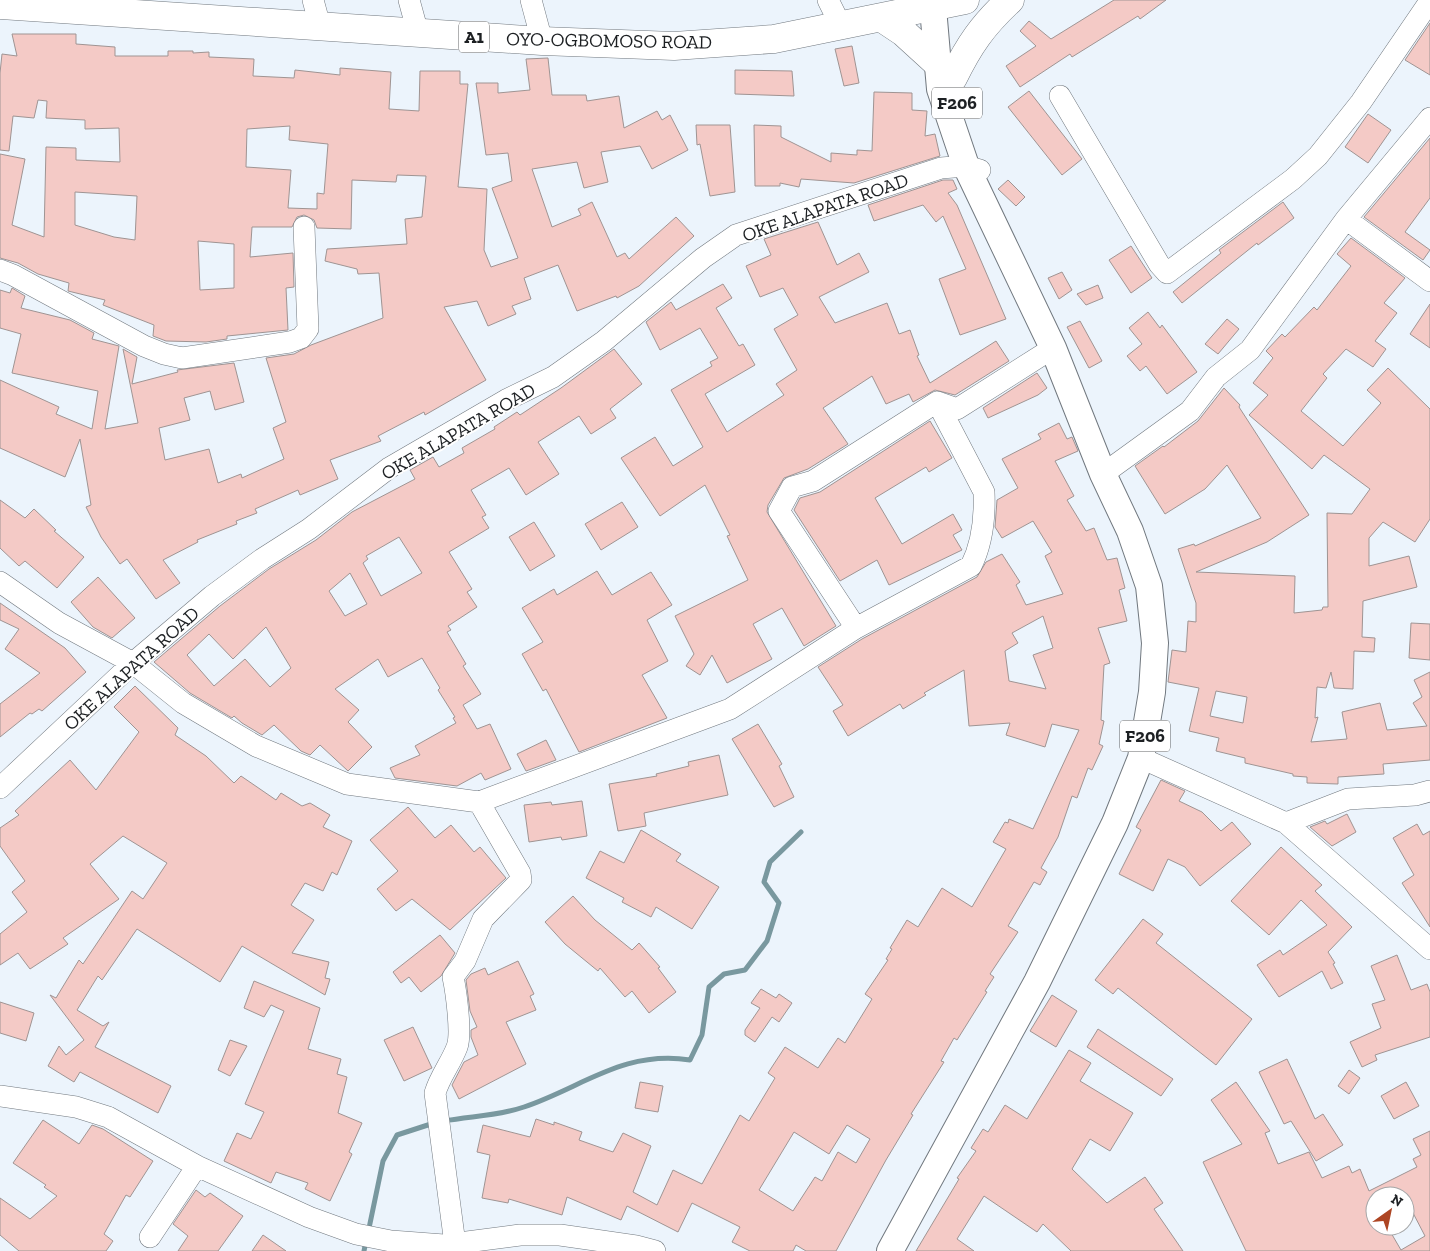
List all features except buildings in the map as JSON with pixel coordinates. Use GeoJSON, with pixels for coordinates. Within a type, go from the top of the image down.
{"type":"FeatureCollection","features":[{"type":"Feature","properties":{"kind":"highway"},"geometry":{"type":"LineString","coordinates":[[882,18],[903,32],[945,70],[988,20],[1010,0]]}},
{"type":"Feature","properties":{"kind":"highway","name":"OYO-OGBOMOSO ROAD"},"geometry":{"type":"LineString","coordinates":[[0,5],[542,41],[674,46],[774,39],[952,3]]}},
{"type":"Feature","properties":{"kind":"main road","name":"F206"},"geometry":{"type":"LineString","coordinates":[[890,1251],[1037,982],[1115,823],[1141,758],[1152,692],[1155,643],[1149,586],[1130,531],[1103,474],[1052,348],[980,197],[974,168],[942,95],[952,3]]}},
{"type":"Feature","properties":{"kind":"street"},"geometry":{"type":"LineString","coordinates":[[313,0],[320,26]]}},
{"type":"Feature","properties":{"kind":"street"},"geometry":{"type":"LineString","coordinates":[[409,0],[418,33]]}},
{"type":"Feature","properties":{"kind":"street"},"geometry":{"type":"LineString","coordinates":[[531,0],[542,41]]}},
{"type":"Feature","properties":{"kind":"street"},"geometry":{"type":"LineString","coordinates":[[828,0],[841,26]]}},
{"type":"Feature","properties":{"kind":"street"},"geometry":{"type":"LineString","coordinates":[[1060,96],[1159,264],[1167,273],[1294,179],[1318,156],[1362,102],[1430,1]]}},
{"type":"Feature","properties":{"kind":"street"},"geometry":{"type":"LineString","coordinates":[[1103,474],[1190,411],[1216,377],[1250,350],[1346,219],[1430,118]]}},
{"type":"Feature","properties":{"kind":"street","name":"OKE ALAPATA ROAD"},"geometry":{"type":"LineString","coordinates":[[2,784],[133,663],[212,596],[262,559],[309,529],[389,468],[506,400],[553,377],[604,341],[703,258],[736,235],[941,168],[974,168]]}},
{"type":"Feature","properties":{"kind":"street"},"geometry":{"type":"LineString","coordinates":[[1346,219],[1430,281]]}},
{"type":"Feature","properties":{"kind":"street"},"geometry":{"type":"LineString","coordinates":[[0,270],[13,275],[144,346],[164,354],[182,358],[290,342],[301,338],[308,329],[304,227]]}},
{"type":"Feature","properties":{"kind":"street"},"geometry":{"type":"LineString","coordinates":[[937,402],[957,410],[1052,348]]}},
{"type":"Feature","properties":{"kind":"street"},"geometry":{"type":"LineString","coordinates":[[0,582],[59,623],[133,663],[183,703],[256,746],[347,784],[479,802],[730,708],[856,628],[971,566],[978,552],[984,492],[937,402]]}},
{"type":"Feature","properties":{"kind":"street"},"geometry":{"type":"LineString","coordinates":[[856,628],[780,510],[792,487],[813,481],[937,402]]}},
{"type":"Feature","properties":{"kind":"street"},"geometry":{"type":"LineString","coordinates":[[1141,758],[1286,823],[1430,949]]}},
{"type":"Feature","properties":{"kind":"street"},"geometry":{"type":"LineString","coordinates":[[1286,823],[1348,799],[1415,796],[1430,791]]}},
{"type":"Feature","properties":{"kind":"street"},"geometry":{"type":"LineString","coordinates":[[447,1247],[435,1093],[440,1076],[458,1045],[458,997],[453,977],[466,962],[483,919],[520,880],[520,873],[479,802]]}},
{"type":"Feature","properties":{"kind":"street"},"geometry":{"type":"LineString","coordinates":[[0,1096],[76,1107],[108,1117],[197,1166],[309,1217],[356,1234],[392,1242],[447,1247],[520,1235],[560,1235],[636,1246],[655,1251]]}},
{"type":"Feature","properties":{"kind":"street"},"geometry":{"type":"LineString","coordinates":[[150,1237],[197,1166]]}},
{"type":"Feature","properties":{"kind":"waterway"},"geometry":{"type":"LineString","coordinates":[[444,1121],[494,1114],[524,1107],[604,1072],[644,1060],[666,1058],[690,1060],[702,1035],[709,987],[724,974],[745,970],[767,941],[779,903],[764,882],[770,862],[801,832]]}},
{"type":"Feature","properties":{"kind":"waterway"},"geometry":{"type":"LineString","coordinates":[[368,1233],[383,1161],[397,1135],[434,1123]]}},
{"type":"Feature","properties":{"kind":"waterway"},"geometry":{"type":"LineString","coordinates":[[364,1251],[366,1241]]}}]}
